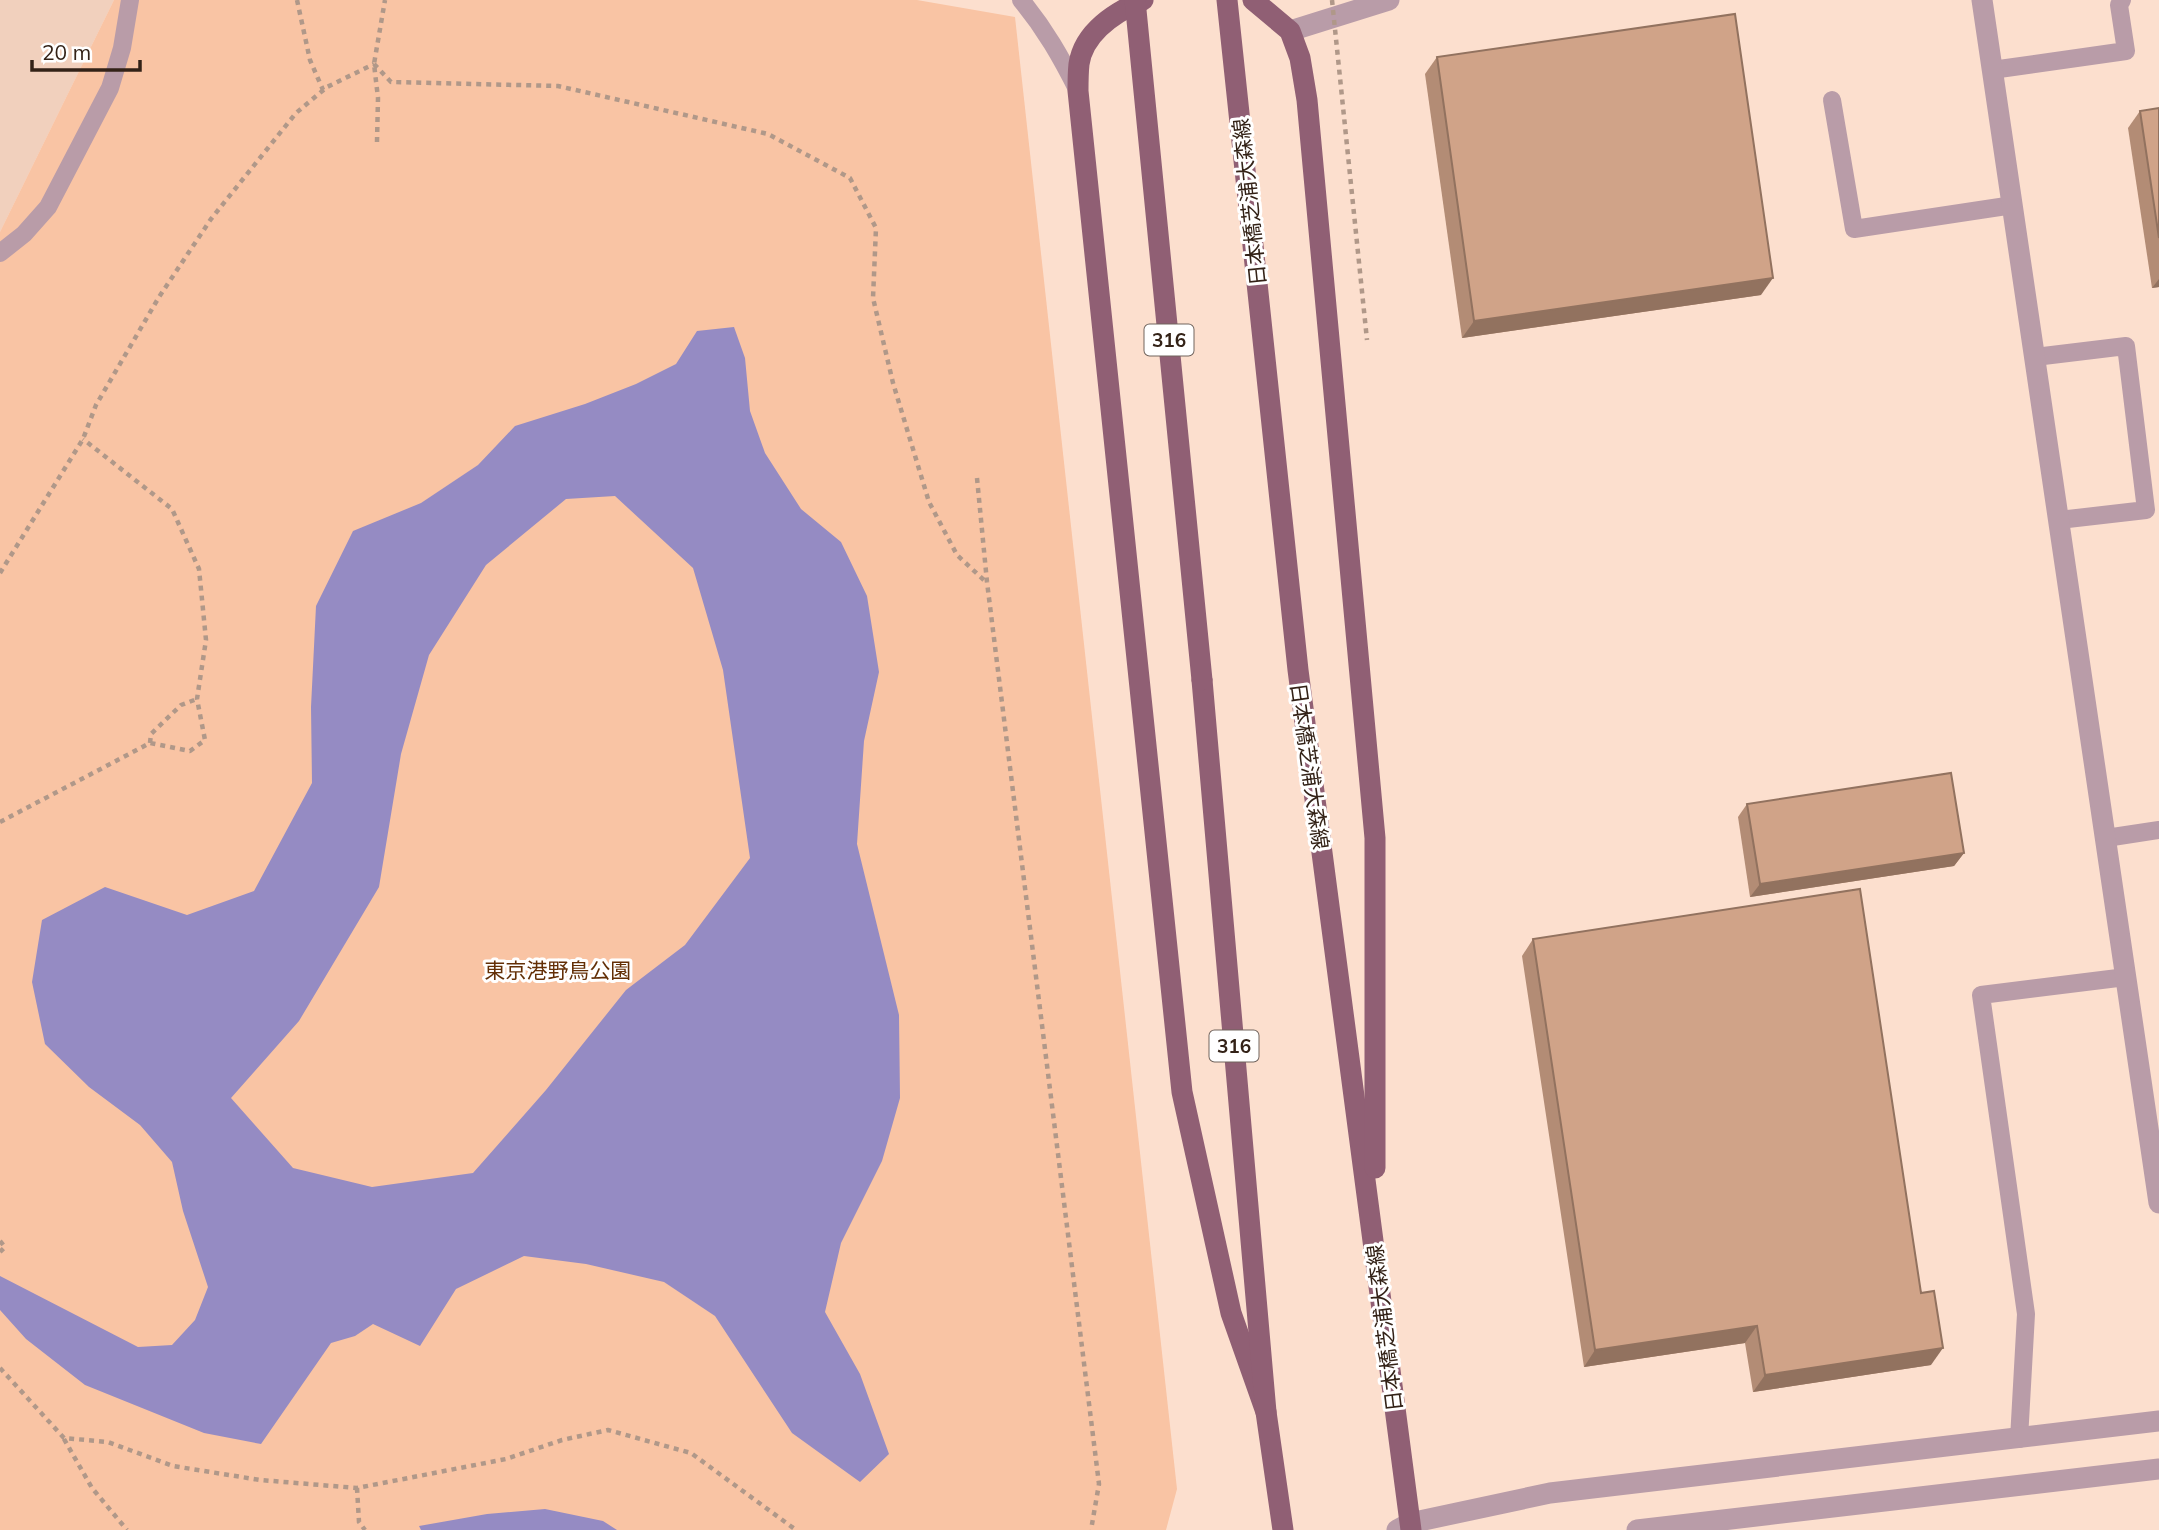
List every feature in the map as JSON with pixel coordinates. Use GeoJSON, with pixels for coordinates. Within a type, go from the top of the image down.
{"type":"FeatureCollection","features":[{"type":"Feature","properties":{"kind":"main road","name":"316"},"geometry":{"type":"LineString","coordinates":[[1135,0],[1202,680],[1266,1412],[1283,1530]]}},
{"type":"Feature","properties":{"kind":"main road"},"geometry":{"type":"LineString","coordinates":[[1143,0],[1105,21],[1089,40],[1079,61],[1078,91],[1182,1092],[1231,1313],[1266,1412]]}},
{"type":"Feature","properties":{"kind":"main road","name":"日本橋芝浦大森線"},"geometry":{"type":"LineString","coordinates":[[1227,0],[1298,670],[1375,1251],[1406,1528]]}},
{"type":"Feature","properties":{"kind":"main road"},"geometry":{"type":"LineString","coordinates":[[1253,0],[1290,31],[1300,58],[1307,100],[1375,838],[1375,1251]]}},
{"type":"Feature","properties":{"kind":"street"},"geometry":{"type":"LineString","coordinates":[[1290,31],[1389,0]]}},
{"type":"Feature","properties":{"kind":"street"},"geometry":{"type":"LineString","coordinates":[[1982,0],[2159,1203]]}},
{"type":"Feature","properties":{"kind":"street"},"geometry":{"type":"LineString","coordinates":[[1406,1528],[1550,1493],[2159,1421]]}},
{"type":"Feature","properties":{"kind":"street"},"geometry":{"type":"LineString","coordinates":[[1637,1530],[2159,1469]]}},
{"type":"Feature","properties":{"kind":"lane"},"geometry":{"type":"LineString","coordinates":[[0,253],[24,234],[48,207],[110,88],[122,48],[130,0]]}},
{"type":"Feature","properties":{"kind":"lane"},"geometry":{"type":"LineString","coordinates":[[1021,0],[1059,52],[1078,91]]}},
{"type":"Feature","properties":{"kind":"lane"},"geometry":{"type":"LineString","coordinates":[[1993,70],[2126,51],[2119,5],[2122,0]]}},
{"type":"Feature","properties":{"kind":"lane"},"geometry":{"type":"LineString","coordinates":[[1832,100],[1854,229],[2013,205]]}},
{"type":"Feature","properties":{"kind":"lane"},"geometry":{"type":"LineString","coordinates":[[2035,357],[2126,346],[2146,510],[2059,520]]}},
{"type":"Feature","properties":{"kind":"lane"},"geometry":{"type":"LineString","coordinates":[[2106,838],[2159,830]]}},
{"type":"Feature","properties":{"kind":"lane"},"geometry":{"type":"LineString","coordinates":[[2020,1439],[2026,1314],[1981,995],[2126,977]]}},
{"type":"Feature","properties":{"kind":"path"},"geometry":{"type":"LineString","coordinates":[[297,0],[310,60],[323,90]]}},
{"type":"Feature","properties":{"kind":"path"},"geometry":{"type":"LineString","coordinates":[[377,142],[378,98],[374,64],[386,0]]}},
{"type":"Feature","properties":{"kind":"path"},"geometry":{"type":"LineString","coordinates":[[1332,0],[1367,340]]}},
{"type":"Feature","properties":{"kind":"path"},"geometry":{"type":"LineString","coordinates":[[0,573],[83,439],[96,405],[159,297],[211,219],[296,113],[323,90],[374,64]]}},
{"type":"Feature","properties":{"kind":"path"},"geometry":{"type":"LineString","coordinates":[[374,64],[391,82],[558,86],[768,134],[850,178],[876,228],[873,298],[893,383],[929,502],[957,555],[987,582]]}},
{"type":"Feature","properties":{"kind":"path"},"geometry":{"type":"LineString","coordinates":[[0,822],[150,743],[190,751],[205,740],[197,699],[206,640],[199,569],[172,509],[83,439]]}},
{"type":"Feature","properties":{"kind":"path"},"geometry":{"type":"LineString","coordinates":[[977,478],[987,582],[1099,1484],[1091,1530]]}},
{"type":"Feature","properties":{"kind":"path"},"geometry":{"type":"LineString","coordinates":[[150,743],[151,734],[181,705],[197,699]]}},
{"type":"Feature","properties":{"kind":"path"},"geometry":{"type":"LineString","coordinates":[[0,1241],[5,1247],[0,1252]]}},
{"type":"Feature","properties":{"kind":"path"},"geometry":{"type":"LineString","coordinates":[[0,1368],[64,1438],[92,1488],[127,1530]]}},
{"type":"Feature","properties":{"kind":"path"},"geometry":{"type":"LineString","coordinates":[[64,1438],[108,1442],[173,1466],[260,1480],[357,1488],[506,1459],[562,1440],[608,1430],[691,1453],[796,1530]]}},
{"type":"Feature","properties":{"kind":"path"},"geometry":{"type":"LineString","coordinates":[[357,1488],[359,1522],[365,1530]]}},
{"type":"Feature","properties":{"kind":"shaded area"},"geometry":{"type":"Polygon","coordinates":[[[0,0],[114,0],[0,232],[0,0]]]}},
{"type":"Feature","properties":{"kind":"shaded area"},"geometry":{"type":"Polygon","coordinates":[[[734,327],[745,358],[750,411],[765,453],[801,509],[841,542],[867,596],[879,672],[864,741],[857,844],[899,1015],[900,1098],[882,1161],[841,1243],[825,1312],[860,1374],[889,1454],[860,1482],[792,1433],[715,1316],[664,1282],[586,1264],[524,1256],[456,1289],[420,1346],[373,1324],[355,1336],[331,1343],[261,1444],[204,1433],[85,1385],[26,1339],[0,1310],[0,1276],[138,1347],[172,1345],[195,1320],[208,1287],[183,1211],[172,1162],[140,1125],[89,1087],[45,1044],[32,982],[42,920],[105,887],[187,915],[254,891],[312,783],[311,707],[316,606],[353,531],[421,503],[478,465],[515,426],[585,404],[636,384],[676,364],[697,331],[734,327]],[[615,496],[566,499],[486,565],[429,655],[401,754],[379,887],[299,1021],[231,1098],[293,1168],[372,1187],[473,1173],[546,1090],[626,990],[685,945],[750,858],[723,670],[693,568],[615,496]]]}},
{"type":"Feature","properties":{"kind":"shaded area"},"geometry":{"type":"Polygon","coordinates":[[[545,1509],[603,1521],[617,1530],[421,1530],[419,1526],[487,1514],[545,1509]]]}},
{"type":"Feature","properties":{"kind":"green space","name":"東京港野鳥公園"},"geometry":{"type":"Polygon","coordinates":[[[114,0],[917,0],[1015,17],[1177,1489],[1166,1530],[0,1530],[0,232],[114,0]]]}},
{"type":"Feature","properties":{"kind":"building"},"geometry":{"type":"Polygon","coordinates":[[[1735,14],[1773,278],[1474,321],[1437,57],[1735,14]]]}},
{"type":"Feature","properties":{"kind":"building"},"geometry":{"type":"Polygon","coordinates":[[[2159,108],[2159,238],[2140,111],[2159,108]]]}},
{"type":"Feature","properties":{"kind":"building"},"geometry":{"type":"Polygon","coordinates":[[[1951,773],[1964,853],[1760,884],[1747,804],[1951,773]]]}},
{"type":"Feature","properties":{"kind":"building"},"geometry":{"type":"Polygon","coordinates":[[[1860,889],[1921,1293],[1934,1291],[1943,1348],[1765,1375],[1757,1326],[1595,1350],[1533,939],[1860,889]]]}}]}
